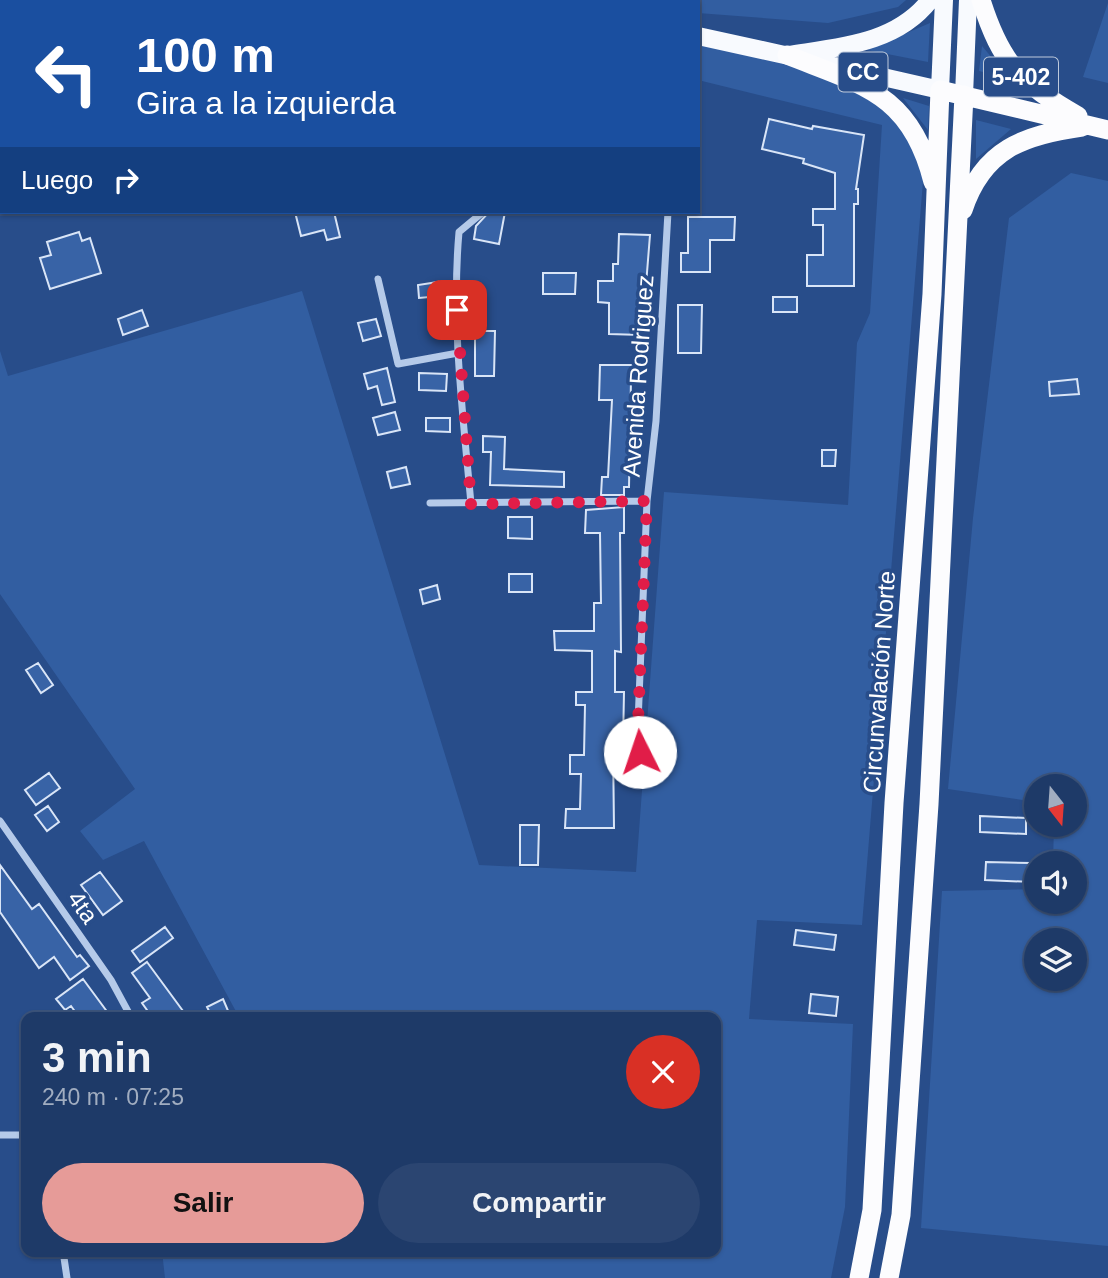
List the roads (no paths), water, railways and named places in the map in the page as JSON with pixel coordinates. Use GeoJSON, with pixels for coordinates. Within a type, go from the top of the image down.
{"type":"FeatureCollection","features":[{"type":"Feature","properties":{"kind":"highway","name":"5-402"},"geometry":{"type":"LineString","coordinates":[[981,0],[997,43],[1012,69],[1038,92],[1101,128]]}},
{"type":"Feature","properties":{"kind":"highway"},"geometry":{"type":"LineString","coordinates":[[787,55],[873,89],[892,103],[907,121],[925,157],[936,205]]}},
{"type":"Feature","properties":{"kind":"highway","name":"CC"},"geometry":{"type":"LineString","coordinates":[[940,90],[1101,128]]}},
{"type":"Feature","properties":{"kind":"highway","name":"Circunvalación Norte"},"geometry":{"type":"LineString","coordinates":[[859,1278],[872,1210],[894,803],[936,205],[940,90]]}},
{"type":"Feature","properties":{"kind":"highway"},"geometry":{"type":"LineString","coordinates":[[889,1278],[901,1215],[928,817],[960,221],[964,95]]}},
{"type":"Feature","properties":{"kind":"highway"},"geometry":{"type":"LineString","coordinates":[[960,221],[968,195],[1000,153],[1032,136],[1101,128]]}},
{"type":"Feature","properties":{"kind":"main road"},"geometry":{"type":"LineString","coordinates":[[787,55],[850,45],[889,34],[913,18],[930,0]]}},
{"type":"Feature","properties":{"kind":"main road"},"geometry":{"type":"LineString","coordinates":[[940,90],[944,0]]}},
{"type":"Feature","properties":{"kind":"main road"},"geometry":{"type":"LineString","coordinates":[[964,95],[968,0]]}},
{"type":"Feature","properties":{"kind":"main road","name":"CC"},"geometry":{"type":"LineString","coordinates":[[700,36],[940,90]]}},
{"type":"Feature","properties":{"kind":"street"},"geometry":{"type":"LineString","coordinates":[[471,504],[458,353],[456,267],[459,232],[481,214]]}},
{"type":"Feature","properties":{"kind":"street","name":"Avenida Rodriguez"},"geometry":{"type":"LineString","coordinates":[[640,752],[638,723],[647,501],[656,421],[668,214]]}},
{"type":"Feature","properties":{"kind":"street"},"geometry":{"type":"LineString","coordinates":[[378,279],[398,364],[458,353]]}},
{"type":"Feature","properties":{"kind":"street"},"geometry":{"type":"LineString","coordinates":[[430,503],[647,501]]}},
{"type":"Feature","properties":{"kind":"street","name":"4ta"},"geometry":{"type":"LineString","coordinates":[[0,821],[111,980],[128,1012]]}},
{"type":"Feature","properties":{"kind":"street"},"geometry":{"type":"LineString","coordinates":[[0,1135],[21,1135]]}},
{"type":"Feature","properties":{"kind":"street"},"geometry":{"type":"LineString","coordinates":[[64,1257],[67,1278]]}}]}
